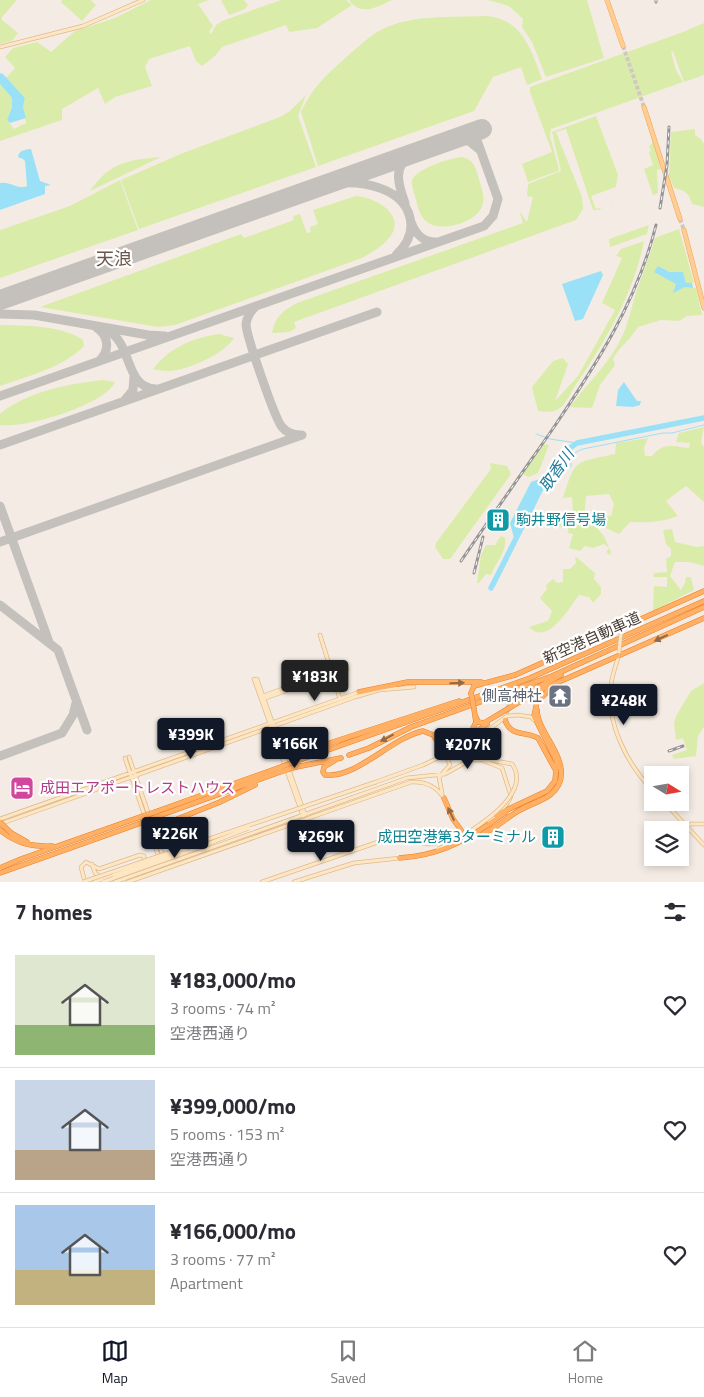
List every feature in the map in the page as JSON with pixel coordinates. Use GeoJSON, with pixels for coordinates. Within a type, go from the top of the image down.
{"type":"FeatureCollection","features":[{"type":"Feature","properties":{"kind":"highway"},"geometry":{"type":"LineString","coordinates":[[704,591],[621,631],[506,677],[474,686],[471,692],[478,722],[482,724],[536,692],[704,618]]}},
{"type":"Feature","properties":{"kind":"highway","name":"新空港自動車道"},"geometry":{"type":"LineString","coordinates":[[488,694],[550,670],[704,602]]}},
{"type":"Feature","properties":{"kind":"highway","name":"新空港自動車道"},"geometry":{"type":"LineString","coordinates":[[611,649],[704,607]]}},
{"type":"Feature","properties":{"kind":"highway"},"geometry":{"type":"LineString","coordinates":[[523,694],[611,649]]}},
{"type":"Feature","properties":{"kind":"highway"},"geometry":{"type":"LineString","coordinates":[[349,755],[369,748],[411,727],[532,684],[611,649]]}},
{"type":"Feature","properties":{"kind":"highway"},"geometry":{"type":"LineString","coordinates":[[359,692],[408,682],[468,682],[506,677]]}},
{"type":"Feature","properties":{"kind":"highway"},"geometry":{"type":"LineString","coordinates":[[530,804],[553,785],[557,776],[557,762],[534,720],[534,709],[540,697],[566,680]]}},
{"type":"Feature","properties":{"kind":"highway"},"geometry":{"type":"LineString","coordinates":[[284,756],[290,756],[452,703],[488,694]]}},
{"type":"Feature","properties":{"kind":"highway"},"geometry":{"type":"LineString","coordinates":[[155,815],[488,694]]}},
{"type":"Feature","properties":{"kind":"highway"},"geometry":{"type":"LineString","coordinates":[[478,835],[490,830],[513,814],[553,792],[559,782],[561,770],[559,757],[537,716],[540,697]]}},
{"type":"Feature","properties":{"kind":"highway"},"geometry":{"type":"LineString","coordinates":[[446,754],[496,716]]}},
{"type":"Feature","properties":{"kind":"highway"},"geometry":{"type":"LineString","coordinates":[[446,754],[472,733],[476,717]]}},
{"type":"Feature","properties":{"kind":"highway"},"geometry":{"type":"LineString","coordinates":[[505,720],[508,727],[514,732],[538,738],[554,764],[557,776]]}},
{"type":"Feature","properties":{"kind":"highway"},"geometry":{"type":"LineString","coordinates":[[295,764],[339,759],[324,767],[323,772],[325,775],[331,776],[360,766],[398,741],[423,731],[433,735],[446,754]]}},
{"type":"Feature","properties":{"kind":"highway"},"geometry":{"type":"LineString","coordinates":[[152,830],[246,790],[279,770]]}},
{"type":"Feature","properties":{"kind":"highway"},"geometry":{"type":"LineString","coordinates":[[0,868],[70,842],[262,780]]}},
{"type":"Feature","properties":{"kind":"highway"},"geometry":{"type":"LineString","coordinates":[[496,815],[547,791]]}},
{"type":"Feature","properties":{"kind":"highway"},"geometry":{"type":"LineString","coordinates":[[444,798],[453,819],[461,830]]}},
{"type":"Feature","properties":{"kind":"highway"},"geometry":{"type":"LineString","coordinates":[[399,858],[418,857],[443,851],[466,839],[519,803]]}},
{"type":"Feature","properties":{"kind":"highway"},"geometry":{"type":"LineString","coordinates":[[0,873],[140,820]]}},
{"type":"Feature","properties":{"kind":"highway"},"geometry":{"type":"LineString","coordinates":[[0,822],[10,835]]}},
{"type":"Feature","properties":{"kind":"highway"},"geometry":{"type":"LineString","coordinates":[[0,830],[25,841],[48,846],[70,842]]}},
{"type":"Feature","properties":{"kind":"main road"},"geometry":{"type":"LineString","coordinates":[[607,0],[623,46]]}},
{"type":"Feature","properties":{"kind":"main road"},"geometry":{"type":"LineString","coordinates":[[644,107],[680,219]]}},
{"type":"Feature","properties":{"kind":"main road"},"geometry":{"type":"LineString","coordinates":[[684,230],[704,308]]}},
{"type":"Feature","properties":{"kind":"street"},"geometry":{"type":"LineString","coordinates":[[0,47],[83,26],[143,0]]}},
{"type":"Feature","properties":{"kind":"street"},"geometry":{"type":"LineString","coordinates":[[621,631],[619,655],[611,687],[610,702],[616,728],[627,756],[644,781]]}},
{"type":"Feature","properties":{"kind":"street"},"geometry":{"type":"LineString","coordinates":[[320,635],[341,700]]}},
{"type":"Feature","properties":{"kind":"street"},"geometry":{"type":"LineString","coordinates":[[262,698],[347,669]]}},
{"type":"Feature","properties":{"kind":"street"},"geometry":{"type":"LineString","coordinates":[[256,679],[304,816]]}},
{"type":"Feature","properties":{"kind":"street"},"geometry":{"type":"LineString","coordinates":[[0,822],[271,722],[379,690],[414,687]]}},
{"type":"Feature","properties":{"kind":"street"},"geometry":{"type":"LineString","coordinates":[[133,773],[272,727],[359,692]]}},
{"type":"Feature","properties":{"kind":"street"},"geometry":{"type":"LineString","coordinates":[[103,882],[423,765],[446,754],[454,755],[507,716],[518,715],[531,717],[534,720]]}},
{"type":"Feature","properties":{"kind":"street"},"geometry":{"type":"LineString","coordinates":[[272,727],[304,816]]}},
{"type":"Feature","properties":{"kind":"street"},"geometry":{"type":"LineString","coordinates":[[444,798],[439,781],[440,775],[450,765],[446,754]]}},
{"type":"Feature","properties":{"kind":"street"},"geometry":{"type":"LineString","coordinates":[[127,758],[164,866]]}},
{"type":"Feature","properties":{"kind":"street"},"geometry":{"type":"LineString","coordinates":[[262,882],[387,839],[430,844],[460,838],[476,830],[496,815],[509,802],[511,792],[502,768],[482,760]]}},
{"type":"Feature","properties":{"kind":"street"},"geometry":{"type":"LineString","coordinates":[[115,882],[406,778],[448,773],[465,762],[482,760],[512,764],[517,774],[517,783],[513,794],[503,805],[472,830],[439,848],[399,858],[361,861],[325,870],[294,882]]}},
{"type":"Feature","properties":{"kind":"street"},"geometry":{"type":"LineString","coordinates":[[304,816],[412,782],[431,785],[444,798]]}},
{"type":"Feature","properties":{"kind":"street"},"geometry":{"type":"LineString","coordinates":[[673,811],[682,821]]}},
{"type":"Feature","properties":{"kind":"street"},"geometry":{"type":"LineString","coordinates":[[92,864],[95,873],[102,877],[141,864],[145,859],[140,855],[99,869],[92,864],[86,862],[80,867],[84,882],[224,833],[263,822]]}},
{"type":"Feature","properties":{"kind":"street"},"geometry":{"type":"LineString","coordinates":[[689,825],[704,824]]}},
{"type":"Feature","properties":{"kind":"street"},"geometry":{"type":"LineString","coordinates":[[689,828],[704,845]]}},
{"type":"Feature","properties":{"kind":"street"},"geometry":{"type":"LineString","coordinates":[[94,882],[186,849],[224,833]]}},
{"type":"Feature","properties":{"kind":"street"},"geometry":{"type":"LineString","coordinates":[[186,849],[225,838]]}},
{"type":"Feature","properties":{"kind":"street"},"geometry":{"type":"LineString","coordinates":[[128,882],[164,866]]}},
{"type":"Feature","properties":{"kind":"green space"},"geometry":{"type":"Polygon","coordinates":[[[0,0],[17,0],[2,17],[2,20],[18,33],[12,41],[0,44],[0,0]]]}},
{"type":"Feature","properties":{"kind":"green space"},"geometry":{"type":"Polygon","coordinates":[[[62,0],[91,0],[96,5],[82,21],[61,2],[62,0]]]}},
{"type":"Feature","properties":{"kind":"green space"},"geometry":{"type":"Polygon","coordinates":[[[151,0],[209,0],[198,4],[213,26],[209,32],[211,34],[216,25],[222,21],[281,0],[346,0],[352,5],[317,28],[289,32],[286,25],[222,47],[215,56],[202,66],[196,61],[190,46],[149,59],[145,67],[152,86],[115,97],[105,104],[98,88],[62,109],[62,120],[0,141],[0,84],[12,98],[12,106],[7,120],[14,129],[26,123],[23,107],[25,98],[6,78],[15,68],[5,57],[13,48],[37,42],[51,52],[75,31],[115,18],[151,0]]]}},
{"type":"Feature","properties":{"kind":"green space"},"geometry":{"type":"Polygon","coordinates":[[[221,0],[244,0],[248,5],[245,9],[229,15],[221,0]]]}},
{"type":"Feature","properties":{"kind":"green space"},"geometry":{"type":"Polygon","coordinates":[[[349,0],[392,0],[375,8],[364,9],[354,5],[349,0]]]}},
{"type":"Feature","properties":{"kind":"green space"},"geometry":{"type":"Polygon","coordinates":[[[488,0],[587,0],[604,58],[546,77],[532,42],[522,27],[523,19],[509,6],[488,0]]]}},
{"type":"Feature","properties":{"kind":"green space"},"geometry":{"type":"Polygon","coordinates":[[[487,16],[499,18],[509,23],[524,38],[542,79],[527,85],[521,67],[493,77],[474,111],[318,166],[301,112],[318,84],[350,54],[374,34],[400,23],[429,18],[487,16]]]}},
{"type":"Feature","properties":{"kind":"green space"},"geometry":{"type":"Polygon","coordinates":[[[704,23],[704,75],[684,82],[673,51],[671,52],[676,70],[683,82],[551,129],[550,136],[559,169],[528,182],[522,164],[552,152],[530,92],[530,87],[704,23]]]}},
{"type":"Feature","properties":{"kind":"green space"},"geometry":{"type":"Polygon","coordinates":[[[306,95],[298,116],[316,167],[139,229],[121,180],[183,153],[280,117],[290,111],[306,95]]]}},
{"type":"Feature","properties":{"kind":"green space"},"geometry":{"type":"Polygon","coordinates":[[[596,116],[618,175],[616,187],[591,196],[596,209],[604,207],[593,210],[566,129],[556,132],[582,197],[583,209],[576,220],[294,322],[296,328],[289,332],[272,333],[280,315],[297,303],[523,223],[519,210],[527,222],[533,197],[527,196],[528,184],[561,171],[552,132],[596,116]]]}},
{"type":"Feature","properties":{"kind":"green space"},"geometry":{"type":"Polygon","coordinates":[[[695,129],[695,135],[704,144],[704,207],[692,204],[690,197],[686,193],[674,188],[669,176],[671,132],[695,129]]]}},
{"type":"Feature","properties":{"kind":"green space"},"geometry":{"type":"Polygon","coordinates":[[[653,142],[661,169],[657,170],[658,193],[653,195],[644,169],[653,165],[649,147],[653,142]]]}},
{"type":"Feature","properties":{"kind":"green space"},"geometry":{"type":"Polygon","coordinates":[[[161,157],[90,191],[105,174],[121,164],[129,161],[161,157]]]}},
{"type":"Feature","properties":{"kind":"green space"},"geometry":{"type":"Polygon","coordinates":[[[462,157],[471,161],[476,169],[483,196],[480,210],[466,221],[456,225],[437,226],[429,223],[420,212],[413,188],[412,181],[414,177],[426,168],[450,159],[462,157]]]}},
{"type":"Feature","properties":{"kind":"green space"},"geometry":{"type":"Polygon","coordinates":[[[120,180],[138,230],[0,278],[0,230],[70,206],[120,180]]]}},
{"type":"Feature","properties":{"kind":"green space"},"geometry":{"type":"Polygon","coordinates":[[[356,196],[370,199],[385,207],[394,219],[395,226],[392,234],[378,248],[362,258],[175,325],[158,327],[40,307],[241,234],[244,238],[294,220],[293,216],[300,214],[307,233],[311,232],[310,227],[318,224],[313,210],[356,196]]]}},
{"type":"Feature","properties":{"kind":"green space"},"geometry":{"type":"Polygon","coordinates":[[[649,225],[647,234],[610,247],[609,239],[649,225]]]}},
{"type":"Feature","properties":{"kind":"green space"},"geometry":{"type":"Polygon","coordinates":[[[679,229],[694,283],[686,283],[683,272],[671,272],[658,266],[685,287],[696,288],[702,315],[687,316],[679,321],[661,320],[638,327],[613,359],[615,365],[600,385],[592,408],[570,407],[606,362],[620,341],[655,238],[679,229]]]}},
{"type":"Feature","properties":{"kind":"green space"},"geometry":{"type":"Polygon","coordinates":[[[644,241],[626,298],[597,352],[566,401],[558,410],[538,411],[532,387],[553,361],[563,358],[568,364],[555,401],[578,376],[615,310],[602,303],[622,258],[616,256],[621,249],[644,241]]]}},
{"type":"Feature","properties":{"kind":"green space"},"geometry":{"type":"Polygon","coordinates":[[[0,325],[55,329],[75,335],[83,340],[84,346],[55,366],[0,386],[0,325]]]}},
{"type":"Feature","properties":{"kind":"green space"},"geometry":{"type":"Polygon","coordinates":[[[219,334],[234,338],[222,350],[204,361],[176,370],[153,369],[174,349],[200,338],[219,334]]]}},
{"type":"Feature","properties":{"kind":"green space"},"geometry":{"type":"Polygon","coordinates":[[[103,380],[115,382],[108,391],[81,407],[63,414],[27,423],[0,425],[0,414],[11,406],[36,394],[62,386],[103,380]]]}},
{"type":"Feature","properties":{"kind":"green space"},"geometry":{"type":"Polygon","coordinates":[[[704,427],[701,443],[704,447],[704,502],[686,486],[666,501],[678,516],[655,522],[630,522],[619,534],[588,520],[589,514],[611,516],[614,504],[609,494],[586,496],[584,520],[596,527],[604,536],[611,552],[610,555],[606,552],[609,548],[604,544],[593,548],[585,546],[580,551],[569,548],[573,534],[568,533],[568,528],[557,527],[554,515],[573,513],[572,497],[563,498],[571,475],[579,464],[584,461],[615,454],[616,443],[648,438],[644,448],[645,456],[652,456],[660,449],[669,446],[689,448],[690,443],[676,442],[679,433],[704,427]]]}},
{"type":"Feature","properties":{"kind":"green space"},"geometry":{"type":"Polygon","coordinates":[[[544,444],[549,445],[538,473],[528,477],[523,474],[544,444]]]}},
{"type":"Feature","properties":{"kind":"green space"},"geometry":{"type":"Polygon","coordinates":[[[490,463],[507,466],[511,474],[450,559],[443,559],[435,547],[436,543],[491,469],[490,463]]]}},
{"type":"Feature","properties":{"kind":"green space"},"geometry":{"type":"Polygon","coordinates":[[[672,529],[675,542],[697,547],[704,546],[704,566],[689,562],[675,562],[670,576],[681,590],[686,577],[691,577],[694,590],[653,611],[654,586],[667,587],[667,577],[653,577],[654,573],[667,572],[666,559],[671,556],[671,549],[666,544],[663,530],[672,529]]]}},
{"type":"Feature","properties":{"kind":"green space"},"geometry":{"type":"Polygon","coordinates":[[[501,536],[505,538],[505,543],[501,557],[491,575],[486,574],[477,583],[481,555],[486,545],[495,545],[501,536]]]}},
{"type":"Feature","properties":{"kind":"green space"},"geometry":{"type":"Polygon","coordinates":[[[575,556],[595,573],[594,579],[601,587],[601,594],[593,603],[589,597],[579,595],[557,623],[543,632],[536,632],[529,627],[548,621],[552,611],[540,598],[547,589],[546,585],[553,579],[557,583],[563,582],[563,569],[570,569],[576,563],[575,556]]]}},
{"type":"Feature","properties":{"kind":"green space"},"geometry":{"type":"Polygon","coordinates":[[[704,683],[704,727],[698,736],[696,756],[674,759],[672,755],[687,750],[683,738],[676,740],[674,724],[676,716],[691,691],[704,683]]]}},
{"type":"Feature","properties":{"kind":"water"},"geometry":{"type":"Polygon","coordinates":[[[0,73],[25,98],[23,107],[26,118],[10,123],[7,120],[12,107],[12,98],[0,84],[0,73]]]}},
{"type":"Feature","properties":{"kind":"water"},"geometry":{"type":"Polygon","coordinates":[[[31,149],[40,181],[51,185],[45,186],[45,194],[0,210],[0,183],[20,187],[27,186],[25,161],[18,157],[18,155],[25,150],[31,149]]]}},
{"type":"Feature","properties":{"kind":"water"},"geometry":{"type":"Polygon","coordinates":[[[658,266],[670,272],[683,272],[686,283],[692,283],[693,288],[685,287],[673,293],[676,284],[654,272],[658,266]]]}},
{"type":"Feature","properties":{"kind":"water"},"geometry":{"type":"Polygon","coordinates":[[[601,271],[603,275],[583,319],[575,321],[562,284],[601,271]]]}},
{"type":"Feature","properties":{"kind":"water"},"geometry":{"type":"Polygon","coordinates":[[[624,382],[637,401],[641,401],[640,405],[633,407],[616,406],[618,390],[624,382]]]}},
{"type":"Feature","properties":{"kind":"water"},"geometry":{"type":"Polygon","coordinates":[[[545,477],[514,538],[510,523],[531,482],[545,477]]]}},
{"type":"Feature","properties":{"kind":"waterway","name":"取香川"},"geometry":{"type":"LineString","coordinates":[[491,588],[547,477],[568,450],[577,443],[704,418]]}},
{"type":"Feature","properties":{"kind":"waterway"},"geometry":{"type":"LineString","coordinates":[[571,467],[573,455],[583,449],[663,433],[672,433],[704,425]]}},
{"type":"Feature","properties":{"kind":"waterway"},"geometry":{"type":"LineString","coordinates":[[536,434],[550,439],[577,443]]}},
{"type":"Feature","properties":{"kind":"taxiway"},"geometry":{"type":"LineString","coordinates":[[0,396],[484,226],[493,216],[498,199],[474,132]]}},
{"type":"Feature","properties":{"kind":"taxiway"},"geometry":{"type":"LineString","coordinates":[[452,140],[469,141],[480,150]]}},
{"type":"Feature","properties":{"kind":"taxiway"},"geometry":{"type":"LineString","coordinates":[[405,203],[398,176],[402,164],[413,153]]}},
{"type":"Feature","properties":{"kind":"taxiway"},"geometry":{"type":"LineString","coordinates":[[330,184],[355,183],[381,188],[402,202],[408,212],[411,229],[407,242],[396,255]]}},
{"type":"Feature","properties":{"kind":"taxiway"},"geometry":{"type":"LineString","coordinates":[[411,222],[415,231],[421,237],[427,241],[436,242]]}},
{"type":"Feature","properties":{"kind":"taxiway"},"geometry":{"type":"LineString","coordinates":[[255,307],[249,315],[246,324],[261,377],[282,427],[290,433],[300,435]]}},
{"type":"Feature","properties":{"kind":"taxiway"},"geometry":{"type":"LineString","coordinates":[[0,445],[377,312]]}},
{"type":"Feature","properties":{"kind":"taxiway"},"geometry":{"type":"LineString","coordinates":[[0,314],[34,315],[148,335],[165,336]]}},
{"type":"Feature","properties":{"kind":"taxiway"},"geometry":{"type":"LineString","coordinates":[[97,328],[104,335],[107,344],[105,353],[99,361]]}},
{"type":"Feature","properties":{"kind":"taxiway"},"geometry":{"type":"LineString","coordinates":[[107,330],[115,336],[121,345],[138,381],[146,387],[156,389]]}},
{"type":"Feature","properties":{"kind":"taxiway"},"geometry":{"type":"LineString","coordinates":[[124,401],[133,390],[134,376]]}},
{"type":"Feature","properties":{"kind":"taxiway"},"geometry":{"type":"LineString","coordinates":[[0,542],[302,435]]}},
{"type":"Feature","properties":{"kind":"taxiway"},"geometry":{"type":"LineString","coordinates":[[0,506],[49,642]]}},
{"type":"Feature","properties":{"kind":"taxiway"},"geometry":{"type":"LineString","coordinates":[[0,605],[58,650],[87,730]]}},
{"type":"Feature","properties":{"kind":"taxiway"},"geometry":{"type":"LineString","coordinates":[[0,756],[62,733],[73,715],[76,703]]}},
{"type":"Feature","properties":{"kind":"runway"},"geometry":{"type":"LineString","coordinates":[[0,300],[482,129]]}},
{"type":"Feature","properties":{"kind":"tunnel"},"geometry":{"type":"LineString","coordinates":[[623,46],[644,107]]}},
{"type":"Feature","properties":{"kind":"tunnel"},"geometry":{"type":"LineString","coordinates":[[680,219],[684,230]]}},
{"type":"Feature","properties":{"kind":"tunnel"},"geometry":{"type":"LineString","coordinates":[[505,720],[509,705],[523,695]]}},
{"type":"Feature","properties":{"kind":"railway"},"geometry":{"type":"LineString","coordinates":[[660,208],[667,165],[669,127]]}},
{"type":"Feature","properties":{"kind":"railway"},"geometry":{"type":"LineString","coordinates":[[461,561],[552,430],[599,357],[638,280],[656,225]]}},
{"type":"Feature","properties":{"kind":"railway"},"geometry":{"type":"LineString","coordinates":[[474,573],[483,537]]}},
{"type":"Feature","properties":{"kind":"railway"},"geometry":{"type":"LineString","coordinates":[[669,751],[683,746]]}},
{"type":"Feature","properties":{"kind":"place","name":"駒井野信号場"},"geometry":{"type":"Point","coordinates":[498,520]}},
{"type":"Feature","properties":{"kind":"place","name":"側高神社"},"geometry":{"type":"Point","coordinates":[560,696]}},
{"type":"Feature","properties":{"kind":"place","name":"成田エアポートレストハウス"},"geometry":{"type":"Point","coordinates":[22,788]}},
{"type":"Feature","properties":{"kind":"place","name":"成田空港第3ターミナル"},"geometry":{"type":"Point","coordinates":[553,837]}},
{"type":"Feature","properties":{"kind":"district","name":"天浪"},"geometry":{"type":"Point","coordinates":[114,259]}}]}
